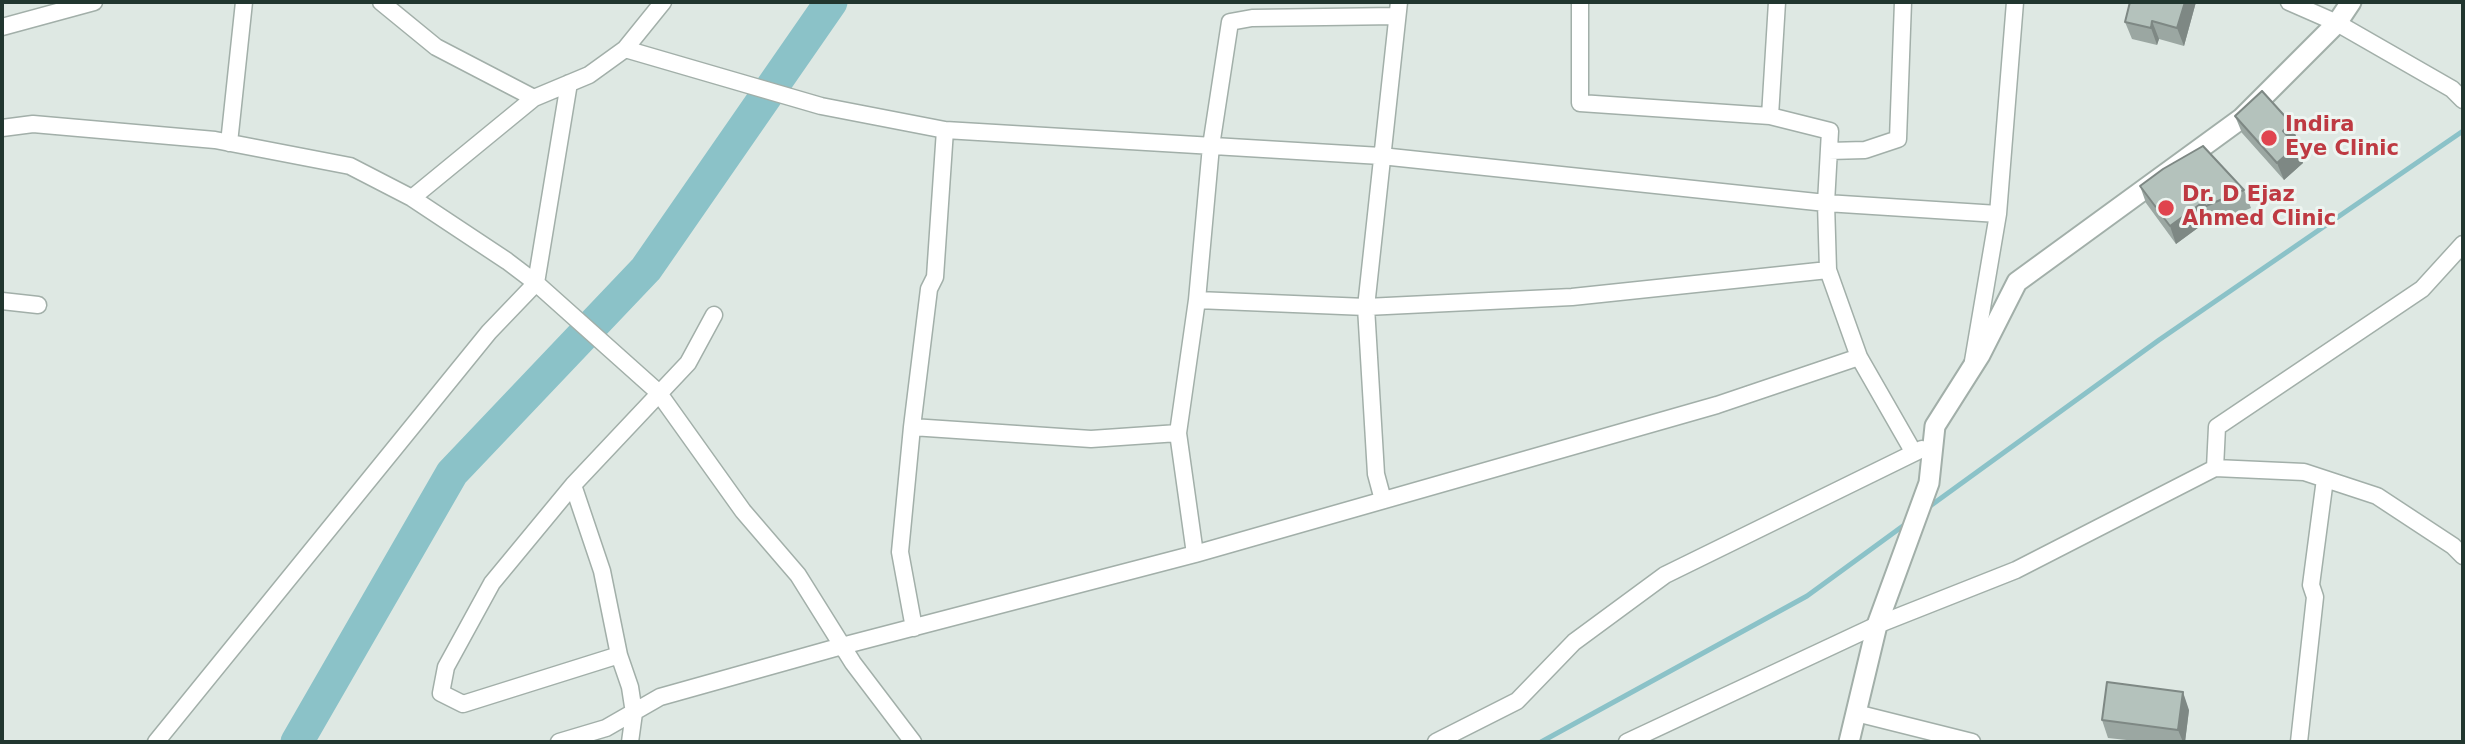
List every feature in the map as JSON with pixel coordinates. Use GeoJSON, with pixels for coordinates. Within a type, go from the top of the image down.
{"type":"FeatureCollection","features":[{"type":"Feature","properties":{"kind":"street"},"geometry":{"type":"LineString","coordinates":[[2,27],[94,2]]}},
{"type":"Feature","properties":{"kind":"street"},"geometry":{"type":"LineString","coordinates":[[229,143],[244,2]]}},
{"type":"Feature","properties":{"kind":"street"},"geometry":{"type":"LineString","coordinates":[[381,2],[436,47],[534,98]]}},
{"type":"Feature","properties":{"kind":"street"},"geometry":{"type":"LineString","coordinates":[[412,198],[534,98],[589,75],[625,49],[663,2]]}},
{"type":"Feature","properties":{"kind":"street"},"geometry":{"type":"LineString","coordinates":[[1580,2],[1580,103],[1770,116],[1830,131],[1826,203],[1828,270],[1859,357],[1914,453]]}},
{"type":"Feature","properties":{"kind":"street"},"geometry":{"type":"LineString","coordinates":[[1770,116],[1777,2]]}},
{"type":"Feature","properties":{"kind":"street"},"geometry":{"type":"LineString","coordinates":[[1829,151],[1865,150],[1898,139],[1903,2]]}},
{"type":"Feature","properties":{"kind":"street"},"geometry":{"type":"LineString","coordinates":[[1972,367],[1998,214],[2015,2]]}},
{"type":"Feature","properties":{"kind":"street"},"geometry":{"type":"LineString","coordinates":[[2289,2],[2337,23],[2452,89],[2463,100]]}},
{"type":"Feature","properties":{"kind":"street"},"geometry":{"type":"LineString","coordinates":[[1849,742],[1877,625],[1929,484],[1934,426],[1972,367],[2017,282],[2242,118],[2337,23],[2351,2]]}},
{"type":"Feature","properties":{"kind":"street"},"geometry":{"type":"LineString","coordinates":[[1195,554],[1178,433],[1197,299],[1211,146],[1230,22],[1252,18],[1398,9],[1366,307],[1376,474],[1383,500]]}},
{"type":"Feature","properties":{"kind":"street"},"geometry":{"type":"LineString","coordinates":[[625,49],[821,106],[945,130],[1381,156],[1826,203],[1998,214]]}},
{"type":"Feature","properties":{"kind":"street"},"geometry":{"type":"LineString","coordinates":[[156,742],[489,332],[536,283],[569,83]]}},
{"type":"Feature","properties":{"kind":"street"},"geometry":{"type":"LineString","coordinates":[[2,128],[33,124],[229,143],[349,166],[412,198],[507,261],[536,283],[658,392],[743,511],[799,575],[842,646],[913,742]]}},
{"type":"Feature","properties":{"kind":"street"},"geometry":{"type":"LineString","coordinates":[[914,628],[900,552],[929,289],[935,277],[945,130]]}},
{"type":"Feature","properties":{"kind":"street"},"geometry":{"type":"LineString","coordinates":[[2216,468],[2217,427],[2422,289],[2463,244]]}},
{"type":"Feature","properties":{"kind":"street"},"geometry":{"type":"LineString","coordinates":[[1197,299],[1366,307],[1572,297],[1828,270]]}},
{"type":"Feature","properties":{"kind":"street"},"geometry":{"type":"LineString","coordinates":[[2,301],[38,305]]}},
{"type":"Feature","properties":{"kind":"street"},"geometry":{"type":"LineString","coordinates":[[619,655],[463,704],[441,693],[446,667],[492,583],[573,485],[688,363],[713,316]]}},
{"type":"Feature","properties":{"kind":"street"},"geometry":{"type":"LineString","coordinates":[[559,742],[606,728],[660,697],[842,646],[1195,554],[1717,405],[1859,357]]}},
{"type":"Feature","properties":{"kind":"street"},"geometry":{"type":"LineString","coordinates":[[912,427],[1091,439],[1178,433]]}},
{"type":"Feature","properties":{"kind":"street"},"geometry":{"type":"LineString","coordinates":[[1436,742],[1517,701],[1574,642],[1665,575],[1933,444]]}},
{"type":"Feature","properties":{"kind":"street"},"geometry":{"type":"LineString","coordinates":[[1627,742],[1877,625],[2016,570],[2216,468],[2304,472],[2378,496],[2453,546],[2463,556]]}},
{"type":"Feature","properties":{"kind":"street"},"geometry":{"type":"LineString","coordinates":[[2299,742],[2315,597],[2311,585],[2325,479]]}},
{"type":"Feature","properties":{"kind":"street"},"geometry":{"type":"LineString","coordinates":[[573,485],[602,571],[619,655],[630,687],[635,713],[629,742]]}},
{"type":"Feature","properties":{"kind":"street"},"geometry":{"type":"LineString","coordinates":[[1856,713],[1972,742]]}},
{"type":"Feature","properties":{"kind":"building"},"geometry":{"type":"Polygon","coordinates":[[[2130,2],[2185,2],[2177,28],[2152,21],[2151,28],[2125,22],[2130,2]]]}},
{"type":"Feature","properties":{"kind":"building"},"geometry":{"type":"Polygon","coordinates":[[[2262,91],[2291,123],[2283,131],[2296,146],[2277,163],[2235,116],[2262,91]]]}},
{"type":"Feature","properties":{"kind":"building"},"geometry":{"type":"Polygon","coordinates":[[[2203,146],[2244,190],[2206,206],[2203,202],[2170,226],[2140,186],[2203,146]]]}},
{"type":"Feature","properties":{"kind":"building"},"geometry":{"type":"Polygon","coordinates":[[[2107,682],[2183,692],[2178,730],[2102,720],[2107,682]]]}},
{"type":"Feature","properties":{"kind":"waterway"},"geometry":{"type":"LineString","coordinates":[[297,742],[452,473],[646,269],[831,2]]}},
{"type":"Feature","properties":{"kind":"waterway"},"geometry":{"type":"LineString","coordinates":[[1926,509],[2159,340],[2463,131]]}},
{"type":"Feature","properties":{"kind":"waterway"},"geometry":{"type":"LineString","coordinates":[[1541,742],[1807,596],[1907,523]]}},
{"type":"Feature","properties":{"kind":"place","name":"Indira Eye Clinic"},"geometry":{"type":"Point","coordinates":[2269,138]}},
{"type":"Feature","properties":{"kind":"place","name":"Dr. D Ejaz Ahmed Clinic"},"geometry":{"type":"Point","coordinates":[2166,208]}}]}
